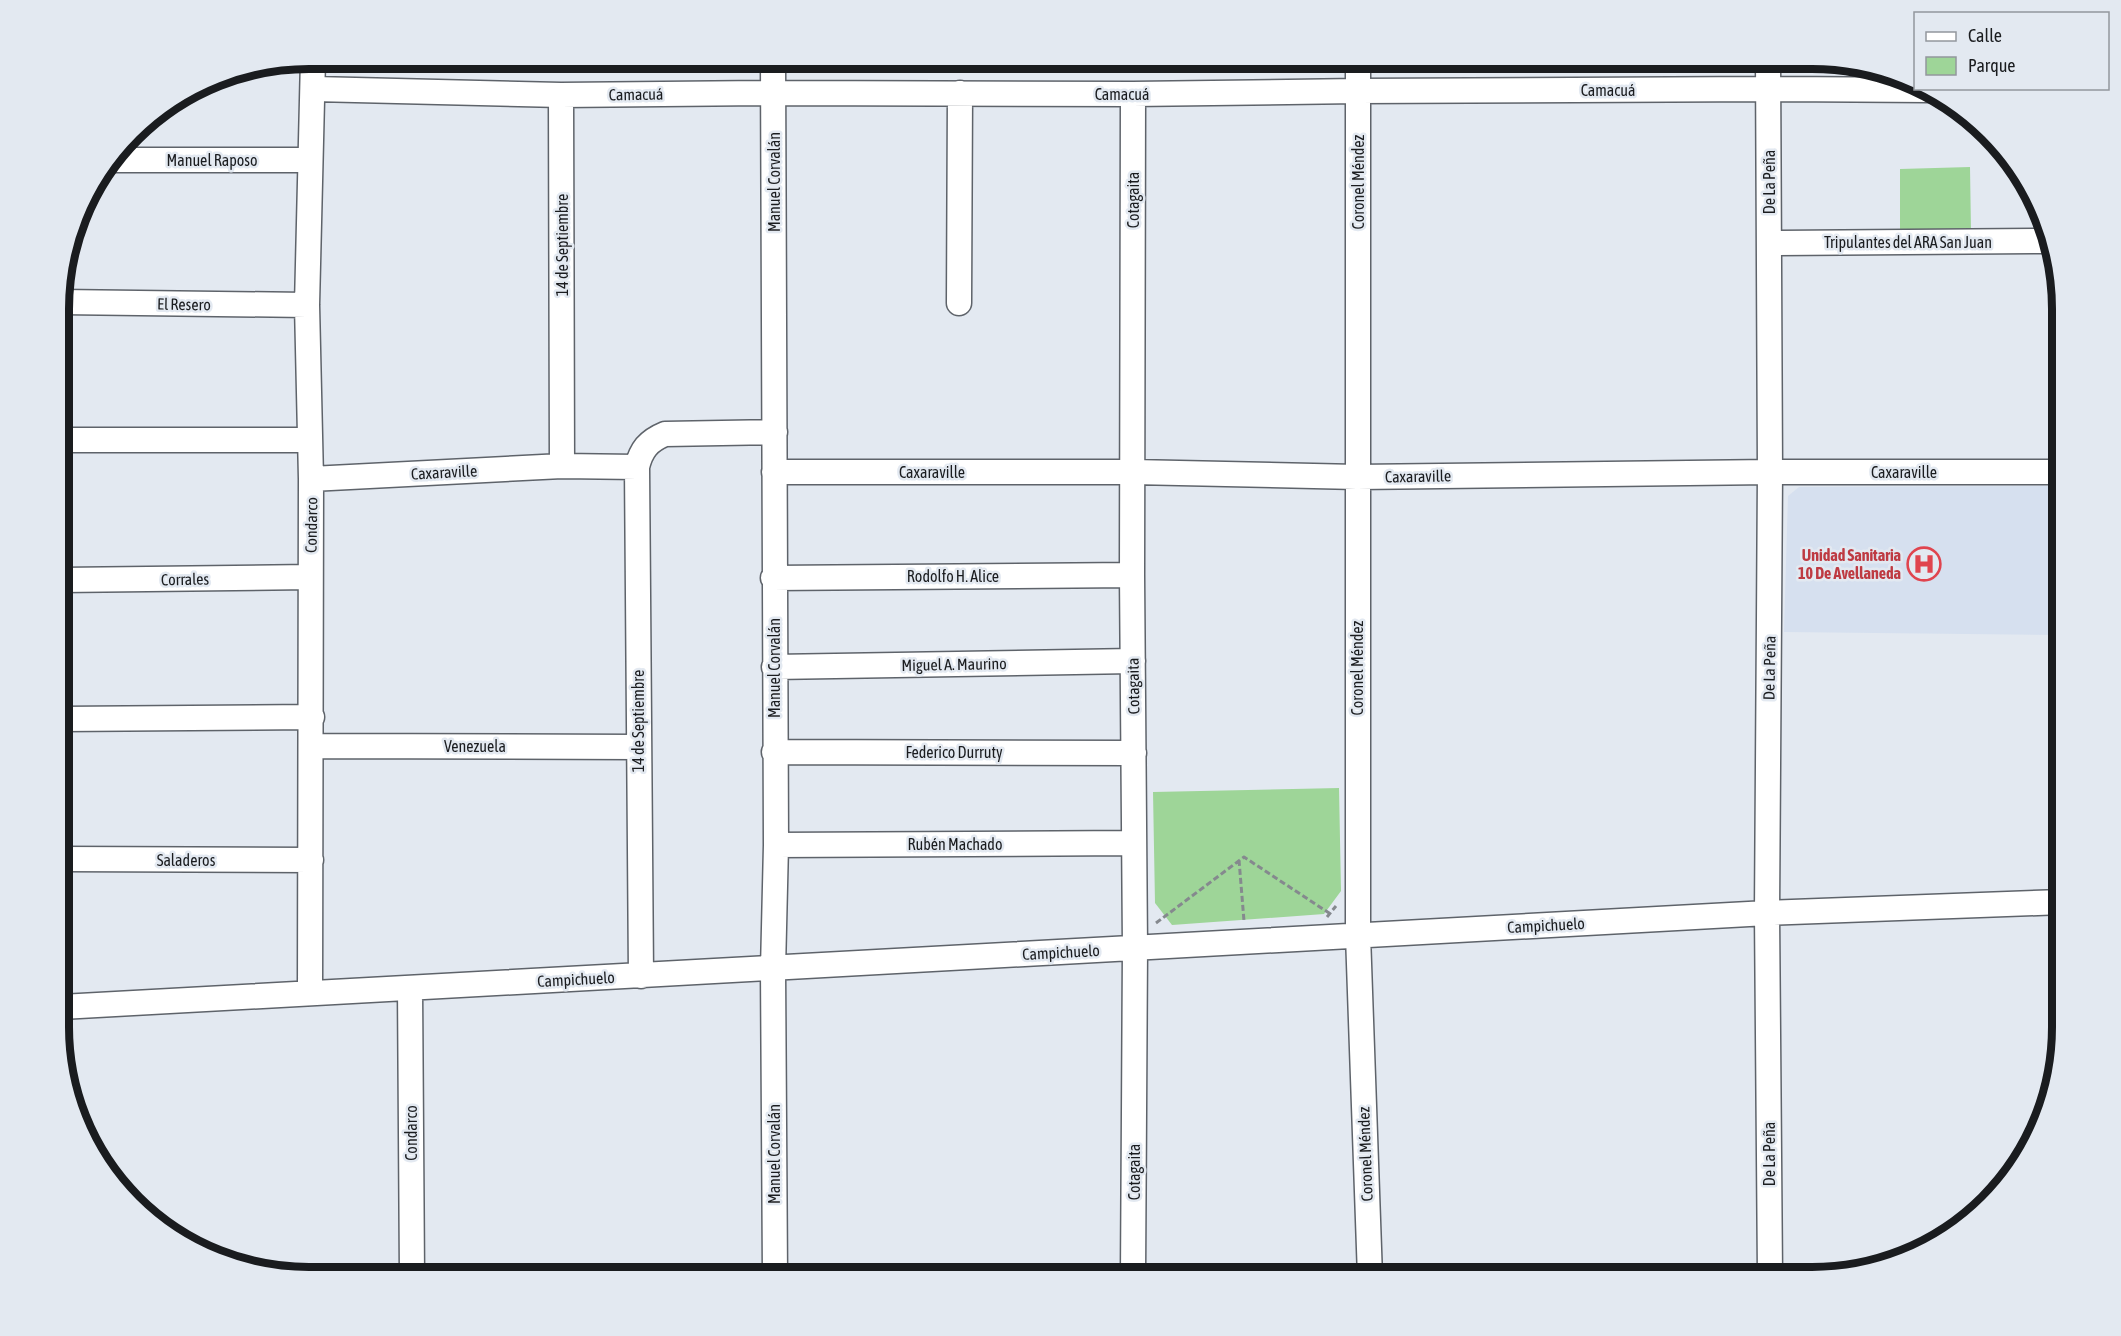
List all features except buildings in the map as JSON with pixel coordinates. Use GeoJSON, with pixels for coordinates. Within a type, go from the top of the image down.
{"type":"FeatureCollection","features":[{"type":"Feature","properties":{"kind":"street","name":"Condarco"},"geometry":{"type":"LineString","coordinates":[[310,993],[311,479],[307,305],[313,69]]}},
{"type":"Feature","properties":{"kind":"street","name":"Manuel Corvalán"},"geometry":{"type":"LineString","coordinates":[[773,69],[775,1267]]}},
{"type":"Feature","properties":{"kind":"street","name":"Coronel Méndez"},"geometry":{"type":"LineString","coordinates":[[1358,69],[1357,477],[1350,936],[1369,1267]]}},
{"type":"Feature","properties":{"kind":"street","name":"De La Peña"},"geometry":{"type":"LineString","coordinates":[[1768,69],[1770,472],[1767,914],[1770,1267]]}},
{"type":"Feature","properties":{"kind":"street","name":"Camacuá"},"geometry":{"type":"LineString","coordinates":[[314,89],[561,95],[1910,90]]}},
{"type":"Feature","properties":{"kind":"street"},"geometry":{"type":"LineString","coordinates":[[960,93],[960,303]]}},
{"type":"Feature","properties":{"kind":"street","name":"Cotagaita"},"geometry":{"type":"LineString","coordinates":[[1133,94],[1132,575],[1135,948],[1133,1267]]}},
{"type":"Feature","properties":{"kind":"street","name":"14 de Septiembre"},"geometry":{"type":"LineString","coordinates":[[561,95],[562,466]]}},
{"type":"Feature","properties":{"kind":"street","name":"Manuel Raposo"},"geometry":{"type":"LineString","coordinates":[[121,160],[310,160]]}},
{"type":"Feature","properties":{"kind":"street","name":"Tripulantes del ARA San Juan"},"geometry":{"type":"LineString","coordinates":[[1769,243],[2042,241]]}},
{"type":"Feature","properties":{"kind":"street","name":"El Resero"},"geometry":{"type":"LineString","coordinates":[[69,302],[307,305]]}},
{"type":"Feature","properties":{"kind":"street"},"geometry":{"type":"LineString","coordinates":[[637,467],[645,446],[665,434],[774,432]]}},
{"type":"Feature","properties":{"kind":"street"},"geometry":{"type":"LineString","coordinates":[[69,441],[310,440]]}},
{"type":"Feature","properties":{"kind":"street","name":"Caxaraville"},"geometry":{"type":"LineString","coordinates":[[311,479],[562,466],[637,467]]}},
{"type":"Feature","properties":{"kind":"street","name":"14 de Septiembre"},"geometry":{"type":"LineString","coordinates":[[637,467],[641,976]]}},
{"type":"Feature","properties":{"kind":"street","name":"Caxaraville"},"geometry":{"type":"LineString","coordinates":[[774,472],[1133,472],[1357,477],[1770,472],[2052,472]]}},
{"type":"Feature","properties":{"kind":"street","name":"Rodolfo H. Alice"},"geometry":{"type":"LineString","coordinates":[[773,578],[1132,575]]}},
{"type":"Feature","properties":{"kind":"street","name":"Corrales"},"geometry":{"type":"LineString","coordinates":[[69,580],[310,577]]}},
{"type":"Feature","properties":{"kind":"street","name":"Miguel A. Maurino"},"geometry":{"type":"LineString","coordinates":[[774,667],[1133,661]]}},
{"type":"Feature","properties":{"kind":"street"},"geometry":{"type":"LineString","coordinates":[[69,719],[312,717]]}},
{"type":"Feature","properties":{"kind":"street","name":"Venezuela"},"geometry":{"type":"LineString","coordinates":[[312,746],[638,747]]}},
{"type":"Feature","properties":{"kind":"street","name":"Federico Durruty"},"geometry":{"type":"LineString","coordinates":[[774,752],[1134,753]]}},
{"type":"Feature","properties":{"kind":"street","name":"Rubén Machado"},"geometry":{"type":"LineString","coordinates":[[776,845],[1133,843]]}},
{"type":"Feature","properties":{"kind":"street","name":"Saladeros"},"geometry":{"type":"LineString","coordinates":[[69,859],[311,860]]}},
{"type":"Feature","properties":{"kind":"street","name":"Campichuelo"},"geometry":{"type":"LineString","coordinates":[[69,1007],[1767,914],[2052,902]]}},
{"type":"Feature","properties":{"kind":"street","name":"Condarco"},"geometry":{"type":"LineString","coordinates":[[410,988],[412,1267]]}},
{"type":"Feature","properties":{"kind":"path"},"geometry":{"type":"LineString","coordinates":[[1151,927],[1244,856],[1340,920],[1350,936]]}},
{"type":"Feature","properties":{"kind":"path"},"geometry":{"type":"LineString","coordinates":[[1239,860],[1244,924]]}},
{"type":"Feature","properties":{"kind":"path"},"geometry":{"type":"LineString","coordinates":[[1323,921],[1341,899]]}},
{"type":"Feature","properties":{"kind":"path"},"geometry":{"type":"LineString","coordinates":[[1155,914],[1162,927]]}},
{"type":"Feature","properties":{"kind":"shaded area","name":"Unidad Sanitaria 10 De Avellaneda"},"geometry":{"type":"Polygon","coordinates":[[[2052,486],[2052,635],[1784,632],[1788,496],[1799,487],[2052,486]]]}},
{"type":"Feature","properties":{"kind":"green space"},"geometry":{"type":"Polygon","coordinates":[[[1970,167],[1971,232],[1900,233],[1900,169],[1970,167]]]}},
{"type":"Feature","properties":{"kind":"green space"},"geometry":{"type":"Polygon","coordinates":[[[1339,788],[1341,891],[1324,914],[1172,925],[1155,903],[1153,792],[1339,788]]]}},
{"type":"Feature","properties":{"kind":"place","name":"Unidad Sanitaria 10 De Avellaneda"},"geometry":{"type":"Point","coordinates":[1924,564]}}]}
